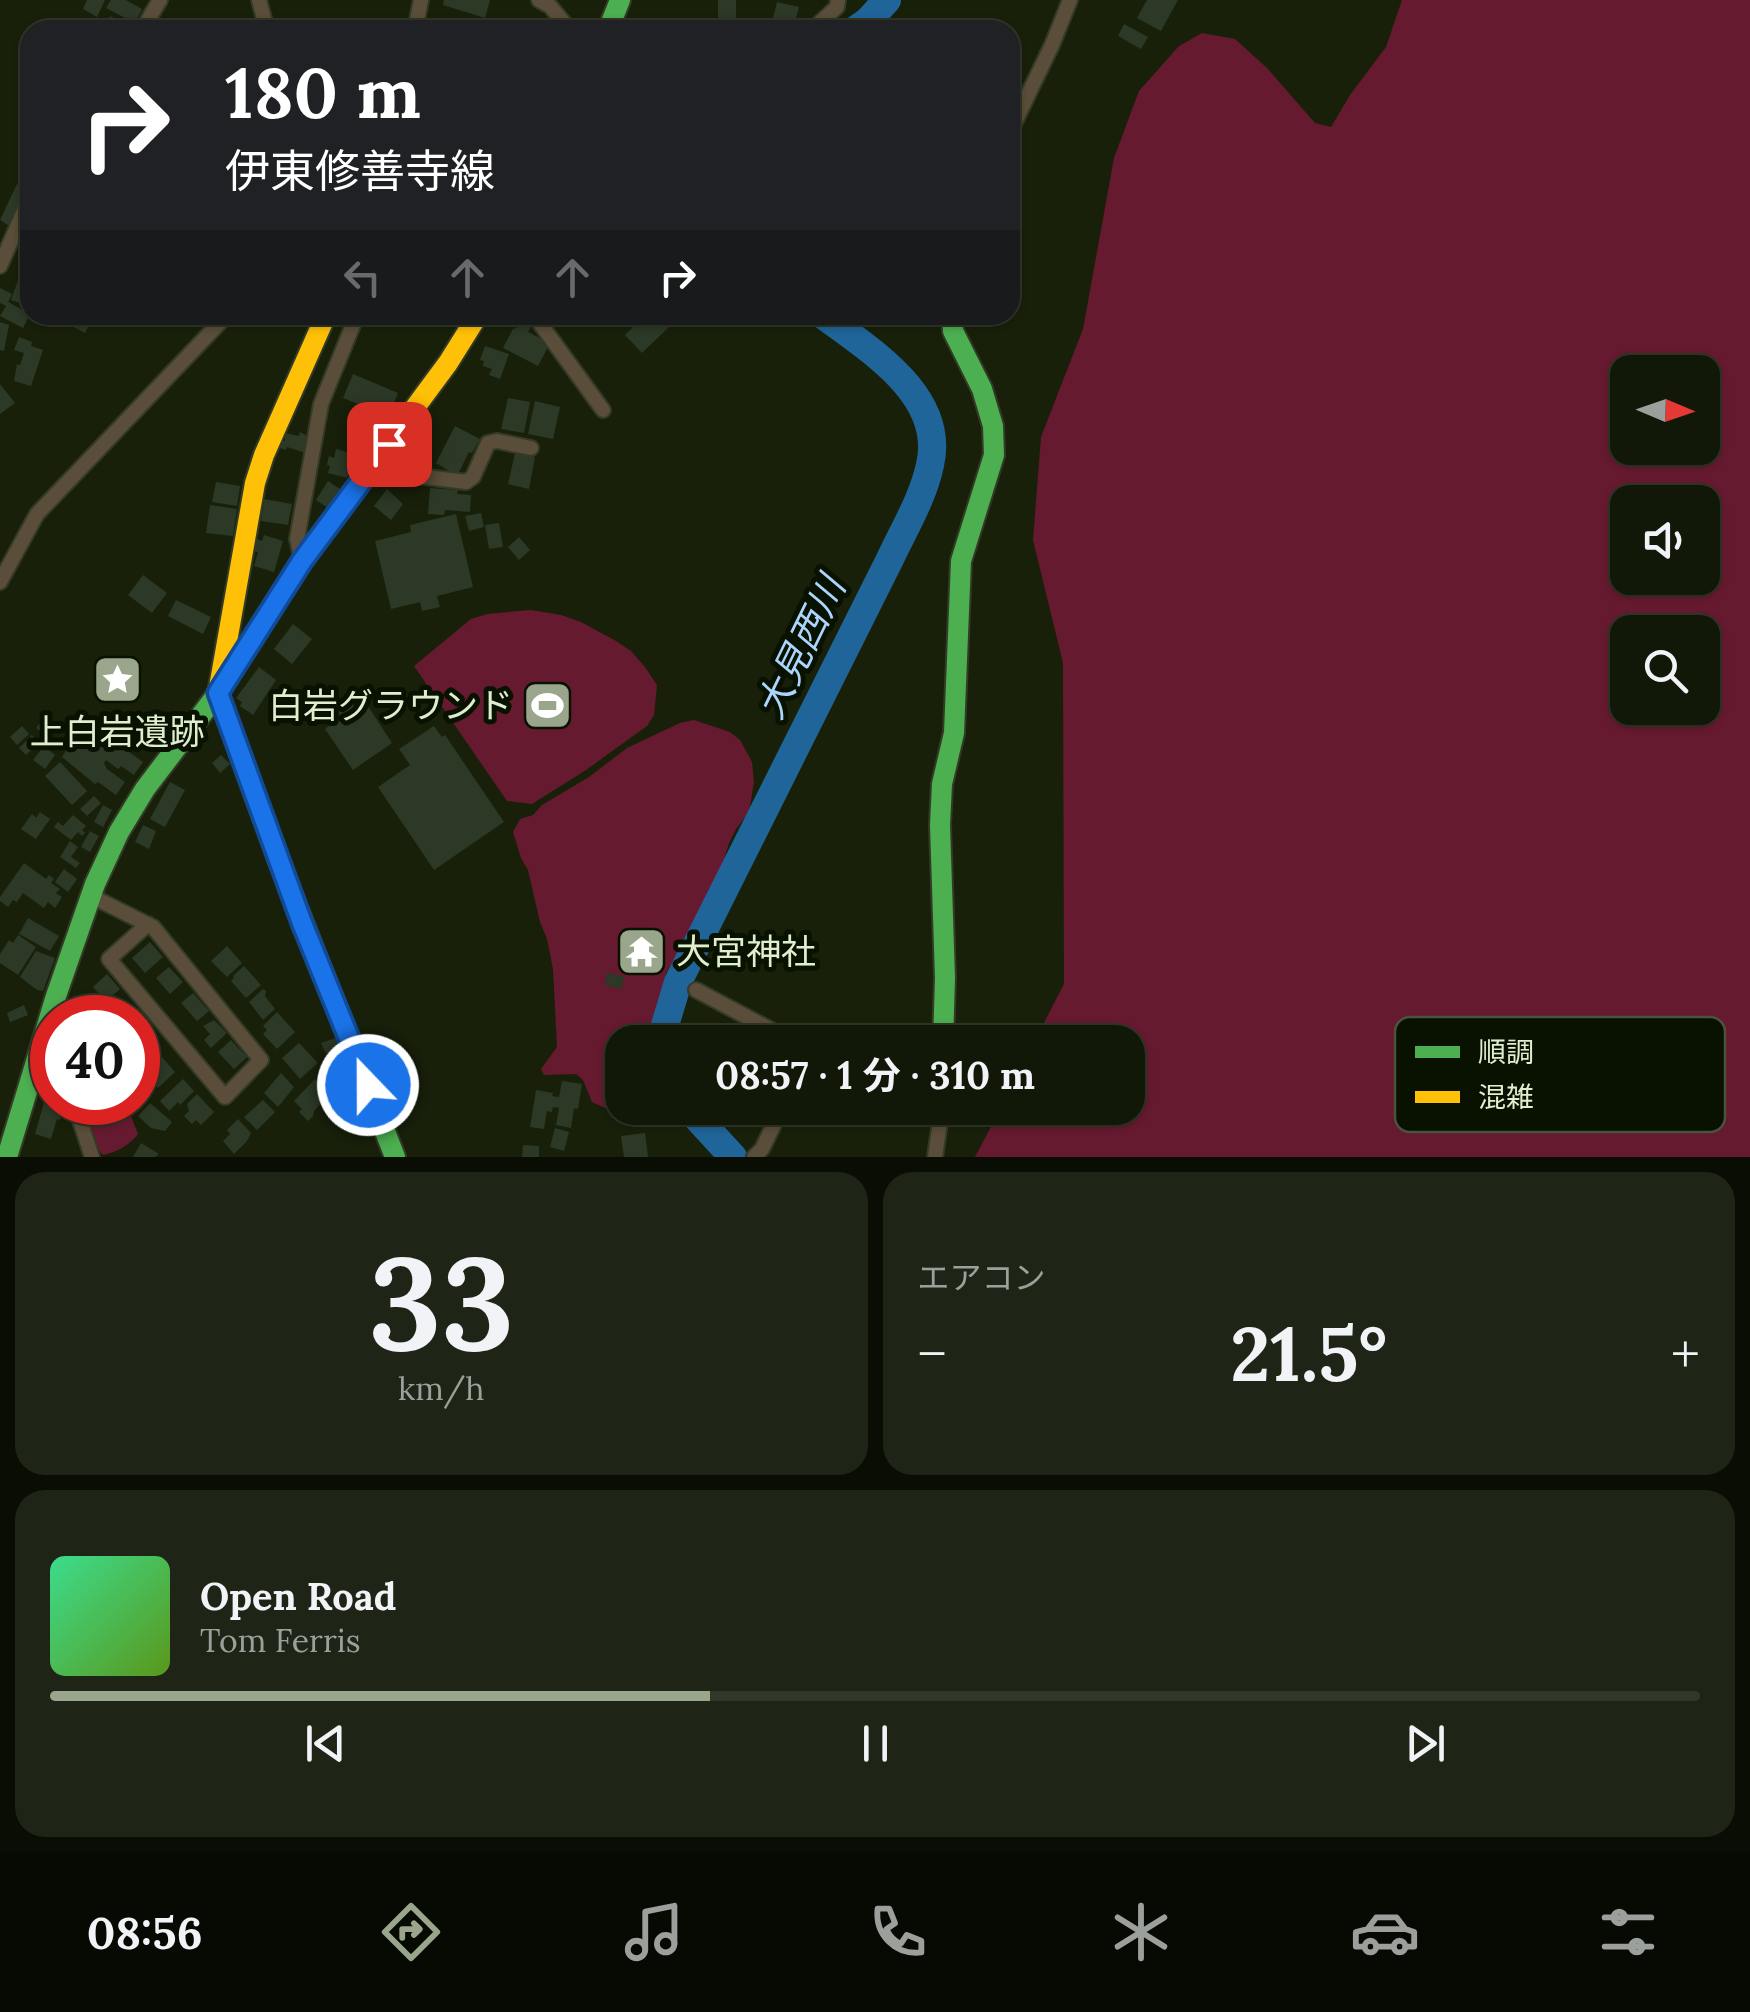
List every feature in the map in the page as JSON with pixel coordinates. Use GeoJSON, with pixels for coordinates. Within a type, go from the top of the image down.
{"type":"FeatureCollection","features":[{"type":"Feature","properties":{"kind":"street"},"geometry":{"type":"LineString","coordinates":[[539,0],[562,20]]}},
{"type":"Feature","properties":{"kind":"street"},"geometry":{"type":"LineString","coordinates":[[822,20],[838,0]]}},
{"type":"Feature","properties":{"kind":"street"},"geometry":{"type":"LineString","coordinates":[[1020,111],[1070,0]]}},
{"type":"Feature","properties":{"kind":"street"},"geometry":{"type":"LineString","coordinates":[[0,266],[20,220]]}},
{"type":"Feature","properties":{"kind":"street"},"geometry":{"type":"LineString","coordinates":[[0,582],[37,514],[217,325]]}},
{"type":"Feature","properties":{"kind":"street"},"geometry":{"type":"LineString","coordinates":[[322,325],[254,483],[218,693],[302,923],[395,1157]]}},
{"type":"Feature","properties":{"kind":"street"},"geometry":{"type":"LineString","coordinates":[[302,561],[296,539],[321,404],[353,325]]}},
{"type":"Feature","properties":{"kind":"street"},"geometry":{"type":"LineString","coordinates":[[63,995],[91,896],[119,832],[145,789],[218,693],[302,561],[472,325]]}},
{"type":"Feature","properties":{"kind":"street"},"geometry":{"type":"LineString","coordinates":[[541,325],[604,410]]}},
{"type":"Feature","properties":{"kind":"street"},"geometry":{"type":"LineString","coordinates":[[944,1025],[942,784],[954,732],[962,561],[994,456],[994,426],[953,325]]}},
{"type":"Feature","properties":{"kind":"street"},"geometry":{"type":"LineString","coordinates":[[369,470],[466,482],[473,477],[488,442],[531,448]]}},
{"type":"Feature","properties":{"kind":"street"},"geometry":{"type":"LineString","coordinates":[[91,896],[148,924],[154,927],[261,1060],[226,1098],[109,959],[148,924]]}},
{"type":"Feature","properties":{"kind":"street"},"geometry":{"type":"LineString","coordinates":[[696,990],[762,1025]]}},
{"type":"Feature","properties":{"kind":"street"},"geometry":{"type":"LineString","coordinates":[[7,1157],[30,1097]]}},
{"type":"Feature","properties":{"kind":"street"},"geometry":{"type":"LineString","coordinates":[[82,1125],[92,1157]]}},
{"type":"Feature","properties":{"kind":"street"},"geometry":{"type":"LineString","coordinates":[[755,1156],[772,1125]]}},
{"type":"Feature","properties":{"kind":"street"},"geometry":{"type":"LineString","coordinates":[[935,1157],[940,1125]]}},
{"type":"Feature","properties":{"kind":"shaded area"},"geometry":{"type":"Polygon","coordinates":[[[1402,0],[1750,0],[1750,1157],[975,1157],[992,1125],[1145,1125],[1145,1025],[1043,1025],[1064,984],[1063,663],[1033,540],[1041,437],[1083,329],[1114,158],[1139,91],[1179,46],[1202,33],[1235,39],[1267,68],[1315,123],[1331,127],[1386,47],[1402,0]]]}},
{"type":"Feature","properties":{"kind":"shaded area","name":"白岩グラウンド"},"geometry":{"type":"Polygon","coordinates":[[[531,610],[581,622],[616,641],[631,651],[657,685],[654,715],[647,726],[532,804],[507,801],[414,666],[471,619],[531,610]]]}},
{"type":"Feature","properties":{"kind":"shaded area"},"geometry":{"type":"Polygon","coordinates":[[[694,720],[730,732],[740,740],[752,762],[754,782],[749,812],[729,843],[719,876],[708,890],[698,926],[666,973],[654,1025],[605,1025],[605,1108],[592,1102],[583,1080],[576,1074],[544,1075],[541,1069],[557,1047],[553,969],[528,870],[513,832],[520,819],[533,815],[627,748],[694,720]]]}},
{"type":"Feature","properties":{"kind":"shaded area"},"geometry":{"type":"Polygon","coordinates":[[[89,1125],[134,1125],[138,1134],[123,1148],[103,1155],[89,1125]]]}},
{"type":"Feature","properties":{"kind":"building"},"geometry":{"type":"Polygon","coordinates":[[[87,0],[105,0],[97,17],[83,9],[87,0]]]}},
{"type":"Feature","properties":{"kind":"building"},"geometry":{"type":"Polygon","coordinates":[[[111,0],[126,0],[142,9],[136,20],[129,20],[106,8],[111,0]]]}},
{"type":"Feature","properties":{"kind":"building"},"geometry":{"type":"Polygon","coordinates":[[[444,0],[490,0],[485,18],[443,5],[444,0]]]}},
{"type":"Feature","properties":{"kind":"building"},"geometry":{"type":"Polygon","coordinates":[[[718,0],[736,0],[736,18],[718,18],[718,0]]]}},
{"type":"Feature","properties":{"kind":"building"},"geometry":{"type":"Polygon","coordinates":[[[1147,0],[1178,0],[1161,31],[1137,18],[1147,0]]]}},
{"type":"Feature","properties":{"kind":"building"},"geometry":{"type":"Polygon","coordinates":[[[777,2],[799,7],[796,20],[773,20],[777,2]]]}},
{"type":"Feature","properties":{"kind":"building"},"geometry":{"type":"Polygon","coordinates":[[[1124,24],[1148,37],[1141,49],[1118,36],[1124,24]]]}},
{"type":"Feature","properties":{"kind":"building"},"geometry":{"type":"Polygon","coordinates":[[[17,184],[20,185],[20,201],[9,226],[0,220],[17,184]]]}},
{"type":"Feature","properties":{"kind":"building"},"geometry":{"type":"Polygon","coordinates":[[[20,275],[20,303],[11,300],[20,275]]]}},
{"type":"Feature","properties":{"kind":"building"},"geometry":{"type":"Polygon","coordinates":[[[0,288],[12,294],[8,302],[20,309],[23,328],[0,316],[6,306],[0,303],[0,288]]]}},
{"type":"Feature","properties":{"kind":"building"},"geometry":{"type":"Polygon","coordinates":[[[0,322],[9,325],[4,351],[0,350],[0,322]]]}},
{"type":"Feature","properties":{"kind":"building"},"geometry":{"type":"Polygon","coordinates":[[[70,325],[89,325],[85,333],[70,325]]]}},
{"type":"Feature","properties":{"kind":"building"},"geometry":{"type":"Polygon","coordinates":[[[528,325],[528,332],[550,343],[538,366],[503,348],[513,329],[528,325]]]}},
{"type":"Feature","properties":{"kind":"building"},"geometry":{"type":"Polygon","coordinates":[[[635,325],[669,327],[642,353],[625,335],[635,325]]]}},
{"type":"Feature","properties":{"kind":"building"},"geometry":{"type":"Polygon","coordinates":[[[19,337],[43,350],[31,386],[14,381],[24,353],[14,350],[19,337]]]}},
{"type":"Feature","properties":{"kind":"building"},"geometry":{"type":"Polygon","coordinates":[[[485,346],[509,354],[500,379],[489,375],[492,369],[480,360],[485,346]]]}},
{"type":"Feature","properties":{"kind":"building"},"geometry":{"type":"Polygon","coordinates":[[[353,374],[398,393],[390,413],[343,398],[353,374]]]}},
{"type":"Feature","properties":{"kind":"building"},"geometry":{"type":"Polygon","coordinates":[[[0,384],[15,403],[0,414],[0,384]]]}},
{"type":"Feature","properties":{"kind":"building"},"geometry":{"type":"Polygon","coordinates":[[[508,398],[530,402],[524,433],[501,429],[508,398]]]}},
{"type":"Feature","properties":{"kind":"building"},"geometry":{"type":"Polygon","coordinates":[[[535,401],[560,407],[553,439],[528,434],[535,401]]]}},
{"type":"Feature","properties":{"kind":"building"},"geometry":{"type":"Polygon","coordinates":[[[455,426],[480,439],[459,472],[451,472],[436,463],[455,426]]]}},
{"type":"Feature","properties":{"kind":"building"},"geometry":{"type":"Polygon","coordinates":[[[300,432],[309,437],[306,453],[280,448],[285,433],[299,436],[300,432]]]}},
{"type":"Feature","properties":{"kind":"building"},"geometry":{"type":"Polygon","coordinates":[[[336,449],[354,454],[347,478],[328,473],[329,456],[334,458],[336,449]]]}},
{"type":"Feature","properties":{"kind":"building"},"geometry":{"type":"Polygon","coordinates":[[[515,453],[535,457],[529,489],[508,484],[515,453]]]}},
{"type":"Feature","properties":{"kind":"building"},"geometry":{"type":"Polygon","coordinates":[[[328,481],[340,489],[328,508],[316,500],[328,481]]]}},
{"type":"Feature","properties":{"kind":"building"},"geometry":{"type":"Polygon","coordinates":[[[216,482],[240,486],[237,506],[212,502],[216,482]]]}},
{"type":"Feature","properties":{"kind":"building"},"geometry":{"type":"Polygon","coordinates":[[[430,488],[471,495],[470,512],[445,510],[444,515],[428,514],[430,488]]]}},
{"type":"Feature","properties":{"kind":"building"},"geometry":{"type":"Polygon","coordinates":[[[387,489],[403,504],[391,520],[374,506],[387,489]]]}},
{"type":"Feature","properties":{"kind":"building"},"geometry":{"type":"Polygon","coordinates":[[[264,499],[292,504],[288,525],[261,521],[264,499]]]}},
{"type":"Feature","properties":{"kind":"building"},"geometry":{"type":"Polygon","coordinates":[[[210,505],[237,509],[233,536],[206,533],[210,505]]]}},
{"type":"Feature","properties":{"kind":"building"},"geometry":{"type":"Polygon","coordinates":[[[481,513],[484,527],[469,531],[465,516],[481,513]]]}},
{"type":"Feature","properties":{"kind":"building"},"geometry":{"type":"Polygon","coordinates":[[[456,514],[473,587],[437,596],[440,607],[422,611],[420,602],[391,609],[375,541],[411,532],[410,525],[456,514]]]}},
{"type":"Feature","properties":{"kind":"building"},"geometry":{"type":"Polygon","coordinates":[[[499,523],[503,547],[489,549],[485,525],[499,523]]]}},
{"type":"Feature","properties":{"kind":"building"},"geometry":{"type":"Polygon","coordinates":[[[264,535],[283,541],[274,572],[254,566],[258,552],[253,551],[257,539],[262,541],[264,535]]]}},
{"type":"Feature","properties":{"kind":"building"},"geometry":{"type":"Polygon","coordinates":[[[519,537],[530,550],[519,560],[508,547],[519,537]]]}},
{"type":"Feature","properties":{"kind":"building"},"geometry":{"type":"Polygon","coordinates":[[[143,575],[167,593],[152,613],[128,595],[143,575]]]}},
{"type":"Feature","properties":{"kind":"building"},"geometry":{"type":"Polygon","coordinates":[[[176,600],[211,617],[203,634],[168,616],[176,600]]]}},
{"type":"Feature","properties":{"kind":"building"},"geometry":{"type":"Polygon","coordinates":[[[293,624],[312,639],[292,664],[274,649],[293,624]]]}},
{"type":"Feature","properties":{"kind":"building"},"geometry":{"type":"Polygon","coordinates":[[[259,667],[276,680],[253,715],[236,698],[259,667]]]}},
{"type":"Feature","properties":{"kind":"building"},"geometry":{"type":"Polygon","coordinates":[[[348,697],[354,707],[364,700],[392,743],[353,770],[325,729],[333,723],[326,712],[348,697]]]}},
{"type":"Feature","properties":{"kind":"building"},"geometry":{"type":"Polygon","coordinates":[[[45,717],[56,727],[48,737],[36,728],[45,717]]]}},
{"type":"Feature","properties":{"kind":"building"},"geometry":{"type":"Polygon","coordinates":[[[92,725],[143,762],[134,775],[106,760],[107,769],[125,782],[116,795],[98,782],[95,784],[62,757],[69,746],[75,750],[92,725]]]}},
{"type":"Feature","properties":{"kind":"building"},"geometry":{"type":"Polygon","coordinates":[[[22,726],[29,734],[17,745],[10,737],[22,726]]]}},
{"type":"Feature","properties":{"kind":"building"},"geometry":{"type":"Polygon","coordinates":[[[434,726],[442,737],[445,735],[504,822],[434,870],[378,787],[410,765],[399,749],[434,726]]]}},
{"type":"Feature","properties":{"kind":"building"},"geometry":{"type":"Polygon","coordinates":[[[32,735],[39,743],[26,755],[19,748],[32,735]]]}},
{"type":"Feature","properties":{"kind":"building"},"geometry":{"type":"Polygon","coordinates":[[[44,746],[55,755],[45,769],[33,760],[44,746]]]}},
{"type":"Feature","properties":{"kind":"building"},"geometry":{"type":"Polygon","coordinates":[[[221,755],[230,764],[220,773],[212,763],[221,755]]]}},
{"type":"Feature","properties":{"kind":"building"},"geometry":{"type":"Polygon","coordinates":[[[60,762],[87,791],[72,805],[45,776],[60,762]]]}},
{"type":"Feature","properties":{"kind":"building"},"geometry":{"type":"Polygon","coordinates":[[[170,782],[185,790],[165,827],[150,819],[170,782]]]}},
{"type":"Feature","properties":{"kind":"building"},"geometry":{"type":"Polygon","coordinates":[[[94,796],[101,803],[87,816],[80,809],[94,796]]]}},
{"type":"Feature","properties":{"kind":"building"},"geometry":{"type":"Polygon","coordinates":[[[103,805],[112,810],[103,827],[94,822],[103,805]]]}},
{"type":"Feature","properties":{"kind":"building"},"geometry":{"type":"Polygon","coordinates":[[[40,812],[50,819],[36,839],[21,829],[32,814],[36,818],[40,812]]]}},
{"type":"Feature","properties":{"kind":"building"},"geometry":{"type":"Polygon","coordinates":[[[73,815],[86,826],[82,836],[78,832],[71,840],[54,827],[58,822],[63,826],[73,815]]]}},
{"type":"Feature","properties":{"kind":"building"},"geometry":{"type":"Polygon","coordinates":[[[143,825],[156,831],[149,849],[135,842],[143,825]]]}},
{"type":"Feature","properties":{"kind":"building"},"geometry":{"type":"Polygon","coordinates":[[[90,831],[99,836],[90,852],[81,847],[90,831]]]}},
{"type":"Feature","properties":{"kind":"building"},"geometry":{"type":"Polygon","coordinates":[[[70,841],[78,847],[71,857],[80,863],[76,868],[60,857],[70,841]]]}},
{"type":"Feature","properties":{"kind":"building"},"geometry":{"type":"Polygon","coordinates":[[[24,863],[46,879],[49,875],[54,879],[51,883],[60,889],[56,893],[62,897],[55,908],[48,902],[44,908],[23,893],[8,907],[0,901],[24,863]]]}},
{"type":"Feature","properties":{"kind":"building"},"geometry":{"type":"Polygon","coordinates":[[[64,869],[77,879],[68,892],[55,882],[64,869]]]}},
{"type":"Feature","properties":{"kind":"building"},"geometry":{"type":"Polygon","coordinates":[[[28,918],[59,936],[50,951],[19,934],[28,918]]]}},
{"type":"Feature","properties":{"kind":"building"},"geometry":{"type":"Polygon","coordinates":[[[18,935],[36,947],[18,975],[0,963],[0,954],[9,940],[13,943],[18,935]]]}},
{"type":"Feature","properties":{"kind":"building"},"geometry":{"type":"Polygon","coordinates":[[[150,942],[163,957],[145,973],[132,958],[150,942]]]}},
{"type":"Feature","properties":{"kind":"building"},"geometry":{"type":"Polygon","coordinates":[[[628,942],[650,944],[649,959],[627,958],[628,942]]]}},
{"type":"Feature","properties":{"kind":"building"},"geometry":{"type":"Polygon","coordinates":[[[227,946],[242,963],[227,977],[211,961],[227,946]]]}},
{"type":"Feature","properties":{"kind":"building"},"geometry":{"type":"Polygon","coordinates":[[[36,951],[55,958],[43,991],[20,977],[36,951]]]}},
{"type":"Feature","properties":{"kind":"building"},"geometry":{"type":"Polygon","coordinates":[[[244,966],[261,985],[246,998],[231,981],[244,966]]]}},
{"type":"Feature","properties":{"kind":"building"},"geometry":{"type":"Polygon","coordinates":[[[169,967],[183,982],[170,994],[156,978],[169,967]]]}},
{"type":"Feature","properties":{"kind":"building"},"geometry":{"type":"Polygon","coordinates":[[[607,973],[624,976],[622,989],[605,985],[607,973]]]}},
{"type":"Feature","properties":{"kind":"building"},"geometry":{"type":"Polygon","coordinates":[[[107,974],[120,989],[113,995],[100,995],[93,987],[107,974]]]}},
{"type":"Feature","properties":{"kind":"building"},"geometry":{"type":"Polygon","coordinates":[[[263,989],[275,1009],[263,1020],[249,1002],[263,989]]]}},
{"type":"Feature","properties":{"kind":"building"},"geometry":{"type":"Polygon","coordinates":[[[193,993],[209,1011],[197,1021],[181,1003],[193,993]]]}},
{"type":"Feature","properties":{"kind":"building"},"geometry":{"type":"Polygon","coordinates":[[[24,1005],[28,1015],[10,1022],[7,1013],[24,1005]]]}},
{"type":"Feature","properties":{"kind":"building"},"geometry":{"type":"Polygon","coordinates":[[[277,1012],[295,1032],[277,1049],[263,1034],[267,1030],[263,1026],[277,1012]]]}},
{"type":"Feature","properties":{"kind":"building"},"geometry":{"type":"Polygon","coordinates":[[[214,1020],[227,1033],[211,1048],[204,1040],[210,1034],[203,1026],[214,1020]]]}},
{"type":"Feature","properties":{"kind":"building"},"geometry":{"type":"Polygon","coordinates":[[[341,1036],[345,1046],[326,1054],[321,1043],[341,1036]]]}},
{"type":"Feature","properties":{"kind":"building"},"geometry":{"type":"Polygon","coordinates":[[[231,1040],[247,1057],[234,1069],[218,1052],[231,1040]]]}},
{"type":"Feature","properties":{"kind":"building"},"geometry":{"type":"Polygon","coordinates":[[[299,1043],[318,1063],[300,1079],[282,1058],[299,1043]]]}},
{"type":"Feature","properties":{"kind":"building"},"geometry":{"type":"Polygon","coordinates":[[[160,1059],[175,1072],[160,1086],[160,1059]]]}},
{"type":"Feature","properties":{"kind":"building"},"geometry":{"type":"Polygon","coordinates":[[[281,1073],[294,1087],[278,1107],[264,1093],[281,1073]]]}},
{"type":"Feature","properties":{"kind":"building"},"geometry":{"type":"Polygon","coordinates":[[[183,1079],[194,1091],[169,1111],[160,1101],[183,1079]]]}},
{"type":"Feature","properties":{"kind":"building"},"geometry":{"type":"Polygon","coordinates":[[[315,1079],[330,1094],[308,1121],[294,1101],[315,1079]]]}},
{"type":"Feature","properties":{"kind":"building"},"geometry":{"type":"Polygon","coordinates":[[[562,1081],[582,1084],[571,1128],[556,1125],[559,1108],[553,1107],[552,1112],[547,1111],[544,1129],[530,1127],[536,1090],[559,1097],[562,1081]]]}},
{"type":"Feature","properties":{"kind":"building"},"geometry":{"type":"Polygon","coordinates":[[[197,1094],[214,1112],[201,1125],[196,1120],[192,1124],[184,1116],[189,1111],[187,1104],[197,1094]]]}},
{"type":"Feature","properties":{"kind":"building"},"geometry":{"type":"Polygon","coordinates":[[[263,1100],[275,1112],[257,1130],[244,1117],[263,1100]]]}},
{"type":"Feature","properties":{"kind":"building"},"geometry":{"type":"Polygon","coordinates":[[[160,1112],[172,1122],[165,1131],[148,1125],[160,1125],[160,1112]]]}},
{"type":"Feature","properties":{"kind":"building"},"geometry":{"type":"Polygon","coordinates":[[[238,1119],[251,1133],[234,1154],[223,1141],[238,1119]]]}},
{"type":"Feature","properties":{"kind":"building"},"geometry":{"type":"Polygon","coordinates":[[[38,1125],[55,1125],[51,1139],[35,1134],[38,1125]]]}},
{"type":"Feature","properties":{"kind":"building"},"geometry":{"type":"Polygon","coordinates":[[[555,1128],[569,1132],[564,1151],[550,1147],[555,1128]]]}},
{"type":"Feature","properties":{"kind":"building"},"geometry":{"type":"Polygon","coordinates":[[[645,1133],[648,1157],[624,1157],[621,1136],[645,1133]]]}},
{"type":"Feature","properties":{"kind":"building"},"geometry":{"type":"Polygon","coordinates":[[[141,1143],[159,1154],[133,1157],[141,1143]]]}},
{"type":"Feature","properties":{"kind":"building"},"geometry":{"type":"Polygon","coordinates":[[[523,1145],[539,1146],[539,1157],[522,1157],[523,1145]]]}},
{"type":"Feature","properties":{"kind":"waterway","name":"大見西川"},"geometry":{"type":"LineString","coordinates":[[869,20],[887,0]]}},
{"type":"Feature","properties":{"kind":"waterway","name":"大見西川"},"geometry":{"type":"LineString","coordinates":[[665,1025],[678,982],[907,525],[930,465],[932,440],[916,397],[882,360],[836,325]]}},
{"type":"Feature","properties":{"kind":"waterway","name":"大見西川"},"geometry":{"type":"LineString","coordinates":[[704,1125],[733,1157]]}},
{"type":"Feature","properties":{"kind":"traffic: fast"},"geometry":{"type":"LineString","coordinates":[[612,20],[620,0]]}},
{"type":"Feature","properties":{"kind":"traffic: fast"},"geometry":{"type":"LineString","coordinates":[[944,1025],[940,825],[942,784],[954,733],[961,561],[994,455],[993,426],[982,389],[953,325]]}},
{"type":"Feature","properties":{"kind":"traffic: fast"},"geometry":{"type":"LineString","coordinates":[[7,1157],[56,996],[95,884],[119,832],[145,789],[218,693],[302,561],[385,448]]}},
{"type":"Feature","properties":{"kind":"traffic: fast"},"geometry":{"type":"LineString","coordinates":[[277,856],[395,1157]]}},
{"type":"Feature","properties":{"kind":"traffic: slow"},"geometry":{"type":"LineString","coordinates":[[277,856],[218,693],[255,483],[322,325]]}},
{"type":"Feature","properties":{"kind":"traffic: slow"},"geometry":{"type":"LineString","coordinates":[[385,448],[472,325]]}},
{"type":"Feature","properties":{"kind":"place","name":"上白岩遺跡"},"geometry":{"type":"Point","coordinates":[117,679]}},
{"type":"Feature","properties":{"kind":"place","name":"白岩グラウンド"},"geometry":{"type":"Point","coordinates":[548,705]}},
{"type":"Feature","properties":{"kind":"place","name":"大宮神社"},"geometry":{"type":"Point","coordinates":[641,951]}},
{"type":"Feature","properties":{"kind":"route"},"geometry":{"type":"LineString","coordinates":[[368,1085],[302,923],[218,693],[302,561],[389,444]]}}]}
